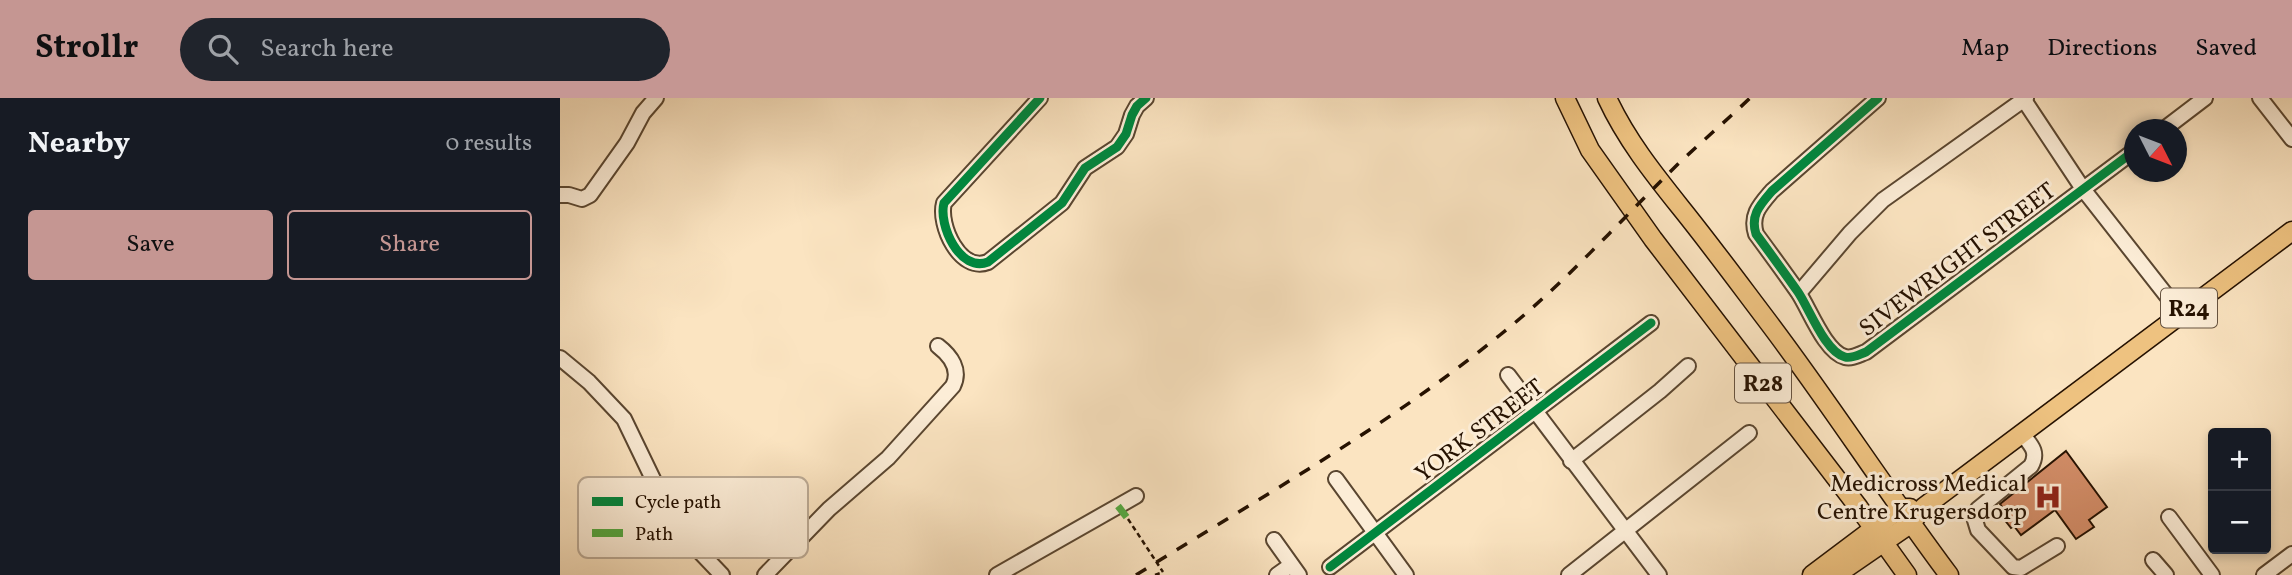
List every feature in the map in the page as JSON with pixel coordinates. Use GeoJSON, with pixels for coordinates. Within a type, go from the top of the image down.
{"type":"FeatureCollection","features":[{"type":"Feature","properties":{"kind":"main road","name":"R28"},"geometry":{"type":"LineString","coordinates":[[1565,98],[1590,150],[1653,239],[1907,575]]}},
{"type":"Feature","properties":{"kind":"main road","name":"R28"},"geometry":{"type":"LineString","coordinates":[[1607,98],[1619,124],[1648,167],[1768,321],[1910,524],[1949,575]]}},
{"type":"Feature","properties":{"kind":"main road","name":"R24"},"geometry":{"type":"LineString","coordinates":[[1836,575],[1910,524],[1924,507],[2292,231]]}},
{"type":"Feature","properties":{"kind":"main road"},"geometry":{"type":"LineString","coordinates":[[1812,575],[1901,508],[1924,507]]}},
{"type":"Feature","properties":{"kind":"street"},"geometry":{"type":"LineString","coordinates":[[560,195],[582,199],[590,195],[627,143],[643,113],[656,98]]}},
{"type":"Feature","properties":{"kind":"street"},"geometry":{"type":"LineString","coordinates":[[1040,98],[944,203],[942,215],[954,246],[972,262],[988,262],[1062,203],[1071,193],[1085,167],[1122,143],[1132,115],[1146,98]]}},
{"type":"Feature","properties":{"kind":"street","name":"SIVEWRIGHT STREET"},"geometry":{"type":"LineString","coordinates":[[1878,98],[1772,191],[1759,207],[1753,223],[1756,234],[1799,293],[1825,338],[1835,351],[1845,357],[1866,352],[2124,158]]}},
{"type":"Feature","properties":{"kind":"street"},"geometry":{"type":"LineString","coordinates":[[2177,119],[2205,98]]}},
{"type":"Feature","properties":{"kind":"street"},"geometry":{"type":"LineString","coordinates":[[2260,98],[2292,139]]}},
{"type":"Feature","properties":{"kind":"street"},"geometry":{"type":"LineString","coordinates":[[1799,293],[1850,233],[1883,200],[2025,99],[2083,189],[2181,314]]}},
{"type":"Feature","properties":{"kind":"street","name":"YORK STREET"},"geometry":{"type":"LineString","coordinates":[[1330,567],[1651,323]]}},
{"type":"Feature","properties":{"kind":"street"},"geometry":{"type":"LineString","coordinates":[[808,531],[888,458],[953,386],[957,377],[955,366],[938,346]]}},
{"type":"Feature","properties":{"kind":"street"},"geometry":{"type":"LineString","coordinates":[[560,358],[589,382],[624,419],[652,477]]}},
{"type":"Feature","properties":{"kind":"street"},"geometry":{"type":"LineString","coordinates":[[1571,461],[1688,366]]}},
{"type":"Feature","properties":{"kind":"street"},"geometry":{"type":"LineString","coordinates":[[1508,375],[1658,575]]}},
{"type":"Feature","properties":{"kind":"street"},"geometry":{"type":"LineString","coordinates":[[1569,575],[1749,433]]}},
{"type":"Feature","properties":{"kind":"street"},"geometry":{"type":"LineString","coordinates":[[2022,434],[2035,451],[2035,459],[2031,466],[1978,509],[1974,517],[1978,530],[2013,567],[2021,568],[2057,546]]}},
{"type":"Feature","properties":{"kind":"street"},"geometry":{"type":"LineString","coordinates":[[1336,480],[1406,575]]}},
{"type":"Feature","properties":{"kind":"street"},"geometry":{"type":"LineString","coordinates":[[998,575],[1136,496]]}},
{"type":"Feature","properties":{"kind":"street"},"geometry":{"type":"LineString","coordinates":[[2169,517],[2212,575]]}},
{"type":"Feature","properties":{"kind":"street"},"geometry":{"type":"LineString","coordinates":[[1274,540],[1295,570],[1277,575]]}},
{"type":"Feature","properties":{"kind":"street"},"geometry":{"type":"LineString","coordinates":[[2264,575],[2292,554]]}},
{"type":"Feature","properties":{"kind":"street"},"geometry":{"type":"LineString","coordinates":[[706,558],[722,575]]}},
{"type":"Feature","properties":{"kind":"street"},"geometry":{"type":"LineString","coordinates":[[765,575],[782,558]]}},
{"type":"Feature","properties":{"kind":"street"},"geometry":{"type":"LineString","coordinates":[[2153,560],[2166,575]]}},
{"type":"Feature","properties":{"kind":"path"},"geometry":{"type":"LineString","coordinates":[[1128,519],[1163,572],[1154,575]]}},
{"type":"Feature","properties":{"kind":"building"},"geometry":{"type":"Polygon","coordinates":[[[2066,451],[2107,507],[2089,520],[2094,527],[2076,539],[2055,510],[2021,535],[2014,526],[2011,528],[2000,514],[2005,511],[2000,504],[2066,451]]]}},
{"type":"Feature","properties":{"kind":"railway"},"geometry":{"type":"LineString","coordinates":[[1136,575],[1322,461],[1457,369],[1546,295],[1676,166],[1750,98]]}},
{"type":"Feature","properties":{"kind":"marked path"},"geometry":{"type":"LineString","coordinates":[[1118,506],[1128,519]]}},
{"type":"Feature","properties":{"kind":"cycle path"},"geometry":{"type":"LineString","coordinates":[[1040,98],[944,203],[944,223],[948,234],[953,245],[968,261],[978,264],[988,262],[1062,203],[1085,168],[1117,147],[1126,134],[1137,106],[1146,98]]}},
{"type":"Feature","properties":{"kind":"cycle path"},"geometry":{"type":"LineString","coordinates":[[1878,98],[1772,191],[1760,206],[1754,221],[1756,234],[1798,292],[1824,338],[1845,357],[1866,352],[2124,158]]}},
{"type":"Feature","properties":{"kind":"cycle path"},"geometry":{"type":"LineString","coordinates":[[1330,567],[1651,323]]}},
{"type":"Feature","properties":{"kind":"place","name":"Medicross Medical Centre Krugersdorp"},"geometry":{"type":"Point","coordinates":[2048,497]}}]}
